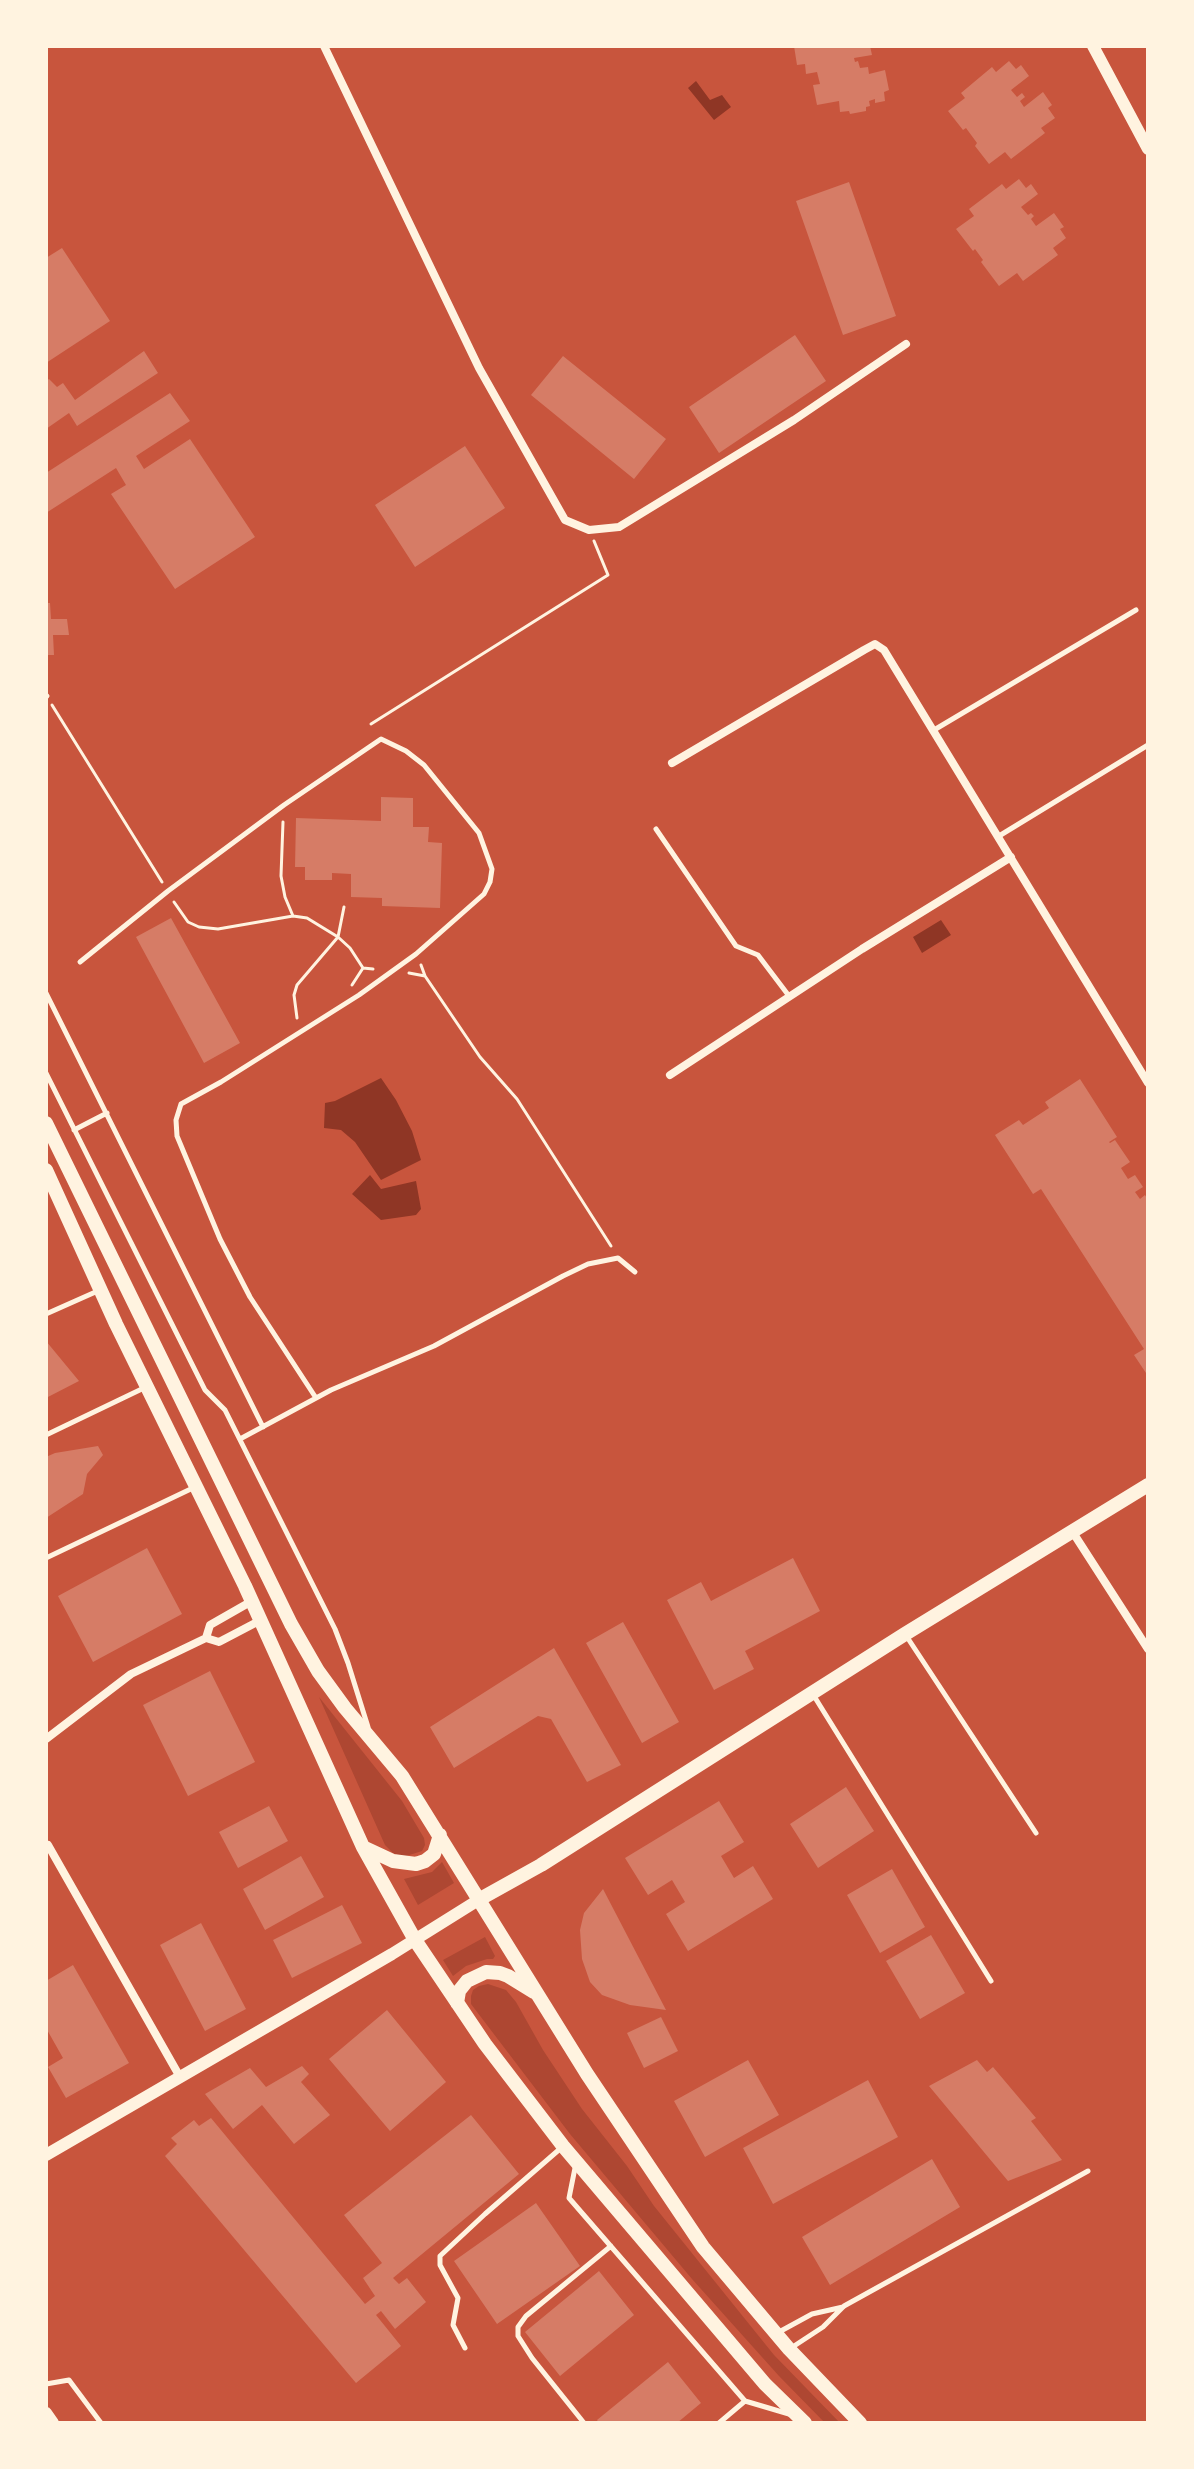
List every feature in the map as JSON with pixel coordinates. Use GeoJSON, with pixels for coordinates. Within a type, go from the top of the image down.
{"type":"FeatureCollection","features":[{"type":"Feature","properties":{"kind":"main road"},"geometry":{"type":"LineString","coordinates":[[46,1123],[298,1636],[329,1688],[402,1776],[587,2074],[682,2217],[726,2276],[789,2349],[860,2423]]}},
{"type":"Feature","properties":{"kind":"main road"},"geometry":{"type":"LineString","coordinates":[[46,1170],[146,1387],[261,1620],[363,1847],[415,1940],[511,2079],[576,2163],[765,2384],[802,2420]]}},
{"type":"Feature","properties":{"kind":"main road"},"geometry":{"type":"LineString","coordinates":[[480,1899],[541,1865],[905,1634],[1148,1485]]}},
{"type":"Feature","properties":{"kind":"main road"},"geometry":{"type":"LineString","coordinates":[[363,1847],[393,1861],[416,1864],[434,1854],[440,1835]]}},
{"type":"Feature","properties":{"kind":"main road"},"geometry":{"type":"LineString","coordinates":[[457,2003],[459,1991],[467,1981],[486,1972],[508,1976],[537,1994]]}},
{"type":"Feature","properties":{"kind":"street"},"geometry":{"type":"LineString","coordinates":[[324,46],[479,368],[565,520],[589,530],[619,527],[794,420],[906,344]]}},
{"type":"Feature","properties":{"kind":"street"},"geometry":{"type":"LineString","coordinates":[[1093,46],[1148,149]]}},
{"type":"Feature","properties":{"kind":"street"},"geometry":{"type":"LineString","coordinates":[[672,763],[875,644],[884,650],[1148,1083]]}},
{"type":"Feature","properties":{"kind":"street"},"geometry":{"type":"LineString","coordinates":[[670,1075],[1011,857]]}},
{"type":"Feature","properties":{"kind":"street"},"geometry":{"type":"LineString","coordinates":[[1072,1531],[1148,1649]]}},
{"type":"Feature","properties":{"kind":"street"},"geometry":{"type":"LineString","coordinates":[[206,1638],[210,1625],[252,1601]]}},
{"type":"Feature","properties":{"kind":"street"},"geometry":{"type":"LineString","coordinates":[[46,1739],[131,1674],[206,1638],[219,1642],[261,1620]]}},
{"type":"Feature","properties":{"kind":"street"},"geometry":{"type":"LineString","coordinates":[[48,1845],[180,2077]]}},
{"type":"Feature","properties":{"kind":"street"},"geometry":{"type":"LineString","coordinates":[[46,2155],[480,1899]]}},
{"type":"Feature","properties":{"kind":"street"},"geometry":{"type":"LineString","coordinates":[[46,2413],[53,2423]]}},
{"type":"Feature","properties":{"kind":"lane"},"geometry":{"type":"LineString","coordinates":[[933,730],[1136,610]]}},
{"type":"Feature","properties":{"kind":"lane"},"geometry":{"type":"LineString","coordinates":[[80,962],[168,891],[284,805],[381,739],[406,751],[424,765],[479,833],[492,869],[484,894],[416,954],[359,995],[181,1104],[176,1120],[177,1136],[220,1239],[250,1297],[316,1398]]}},
{"type":"Feature","properties":{"kind":"lane"},"geometry":{"type":"LineString","coordinates":[[997,837],[1148,745]]}},
{"type":"Feature","properties":{"kind":"lane"},"geometry":{"type":"LineString","coordinates":[[656,829],[736,946],[758,955],[789,997]]}},
{"type":"Feature","properties":{"kind":"lane"},"geometry":{"type":"LineString","coordinates":[[46,993],[263,1427]]}},
{"type":"Feature","properties":{"kind":"lane"},"geometry":{"type":"LineString","coordinates":[[46,1073],[205,1390],[225,1410],[335,1629],[374,1744]]}},
{"type":"Feature","properties":{"kind":"lane"},"geometry":{"type":"LineString","coordinates":[[74,1130],[107,1113]]}},
{"type":"Feature","properties":{"kind":"lane"},"geometry":{"type":"LineString","coordinates":[[240,1439],[316,1398],[434,1346],[588,1264],[618,1258],[635,1272]]}},
{"type":"Feature","properties":{"kind":"lane"},"geometry":{"type":"LineString","coordinates":[[46,1314],[100,1290]]}},
{"type":"Feature","properties":{"kind":"lane"},"geometry":{"type":"LineString","coordinates":[[46,1435],[146,1387]]}},
{"type":"Feature","properties":{"kind":"lane"},"geometry":{"type":"LineString","coordinates":[[46,1558],[196,1487]]}},
{"type":"Feature","properties":{"kind":"lane"},"geometry":{"type":"LineString","coordinates":[[905,1634],[1036,1833]]}},
{"type":"Feature","properties":{"kind":"lane"},"geometry":{"type":"LineString","coordinates":[[812,1693],[991,1981]]}},
{"type":"Feature","properties":{"kind":"lane"},"geometry":{"type":"LineString","coordinates":[[465,2348],[453,2325],[458,2298],[440,2265],[440,2256],[563,2146]]}},
{"type":"Feature","properties":{"kind":"lane"},"geometry":{"type":"LineString","coordinates":[[576,2163],[569,2198],[745,2401],[802,2420]]}},
{"type":"Feature","properties":{"kind":"lane"},"geometry":{"type":"LineString","coordinates":[[776,2333],[812,2314],[844,2306],[1088,2171]]}},
{"type":"Feature","properties":{"kind":"lane"},"geometry":{"type":"LineString","coordinates":[[584,2423],[532,2358],[518,2336],[518,2327],[526,2316],[611,2246]]}},
{"type":"Feature","properties":{"kind":"lane"},"geometry":{"type":"LineString","coordinates":[[789,2349],[823,2327],[844,2306]]}},
{"type":"Feature","properties":{"kind":"lane"},"geometry":{"type":"LineString","coordinates":[[46,2384],[69,2380],[101,2423]]}},
{"type":"Feature","properties":{"kind":"lane"},"geometry":{"type":"LineString","coordinates":[[719,2423],[745,2401]]}},
{"type":"Feature","properties":{"kind":"path"},"geometry":{"type":"LineString","coordinates":[[371,724],[608,575],[589,530]]}},
{"type":"Feature","properties":{"kind":"path"},"geometry":{"type":"LineString","coordinates":[[46,696],[188,922],[218,929],[293,916],[307,918],[338,937],[350,948],[363,968],[425,976]]}},
{"type":"Feature","properties":{"kind":"path"},"geometry":{"type":"LineString","coordinates":[[284,805],[281,876],[293,916]]}},
{"type":"Feature","properties":{"kind":"path"},"geometry":{"type":"LineString","coordinates":[[299,1026],[294,995],[297,985],[338,937],[344,907]]}},
{"type":"Feature","properties":{"kind":"path"},"geometry":{"type":"LineString","coordinates":[[416,954],[425,976],[480,1057],[517,1099],[618,1258]]}},
{"type":"Feature","properties":{"kind":"shaded area"},"geometry":{"type":"Polygon","coordinates":[[[696,81],[710,100],[722,95],[731,107],[714,120],[688,88],[696,81]]]}},
{"type":"Feature","properties":{"kind":"shaded area"},"geometry":{"type":"Polygon","coordinates":[[[941,920],[951,935],[922,953],[913,937],[941,920]]]}},
{"type":"Feature","properties":{"kind":"shaded area"},"geometry":{"type":"Polygon","coordinates":[[[381,1078],[412,1131],[421,1160],[381,1180],[355,1142],[341,1130],[324,1128],[325,1103],[381,1078]]]}},
{"type":"Feature","properties":{"kind":"shaded area"},"geometry":{"type":"Polygon","coordinates":[[[370,1175],[381,1189],[416,1181],[421,1209],[416,1215],[381,1220],[352,1194],[370,1175]]]}},
{"type":"Feature","properties":{"kind":"shaded area"},"geometry":{"type":"Polygon","coordinates":[[[319,1697],[402,1801],[424,1838],[422,1851],[403,1857],[385,1845],[319,1697]]]}},
{"type":"Feature","properties":{"kind":"shaded area"},"geometry":{"type":"Polygon","coordinates":[[[442,1862],[454,1883],[418,1905],[404,1879],[432,1872],[442,1862]]]}},
{"type":"Feature","properties":{"kind":"shaded area"},"geometry":{"type":"Polygon","coordinates":[[[485,1937],[495,1956],[493,1959],[466,1966],[453,1976],[443,1960],[485,1937]]]}},
{"type":"Feature","properties":{"kind":"shaded area"},"geometry":{"type":"Polygon","coordinates":[[[488,1984],[506,1990],[516,2002],[582,2109],[654,2206],[774,2355],[840,2423],[825,2423],[779,2376],[692,2279],[570,2134],[471,2004],[473,1990],[488,1984]]]}},
{"type":"Feature","properties":{"kind":"building"},"geometry":{"type":"Polygon","coordinates":[[[794,46],[870,46],[872,55],[854,58],[855,62],[858,61],[860,68],[868,67],[869,74],[885,70],[889,90],[884,92],[885,101],[869,101],[866,111],[850,114],[849,111],[840,112],[839,101],[817,105],[813,85],[820,84],[817,72],[806,74],[805,64],[797,65],[794,46]]]}},
{"type":"Feature","properties":{"kind":"building"},"geometry":{"type":"Polygon","coordinates":[[[1009,61],[1016,69],[1021,65],[1029,76],[1011,90],[1017,97],[1022,93],[1025,97],[1020,101],[1024,107],[1043,92],[1052,105],[1048,108],[1055,118],[1041,128],[1045,133],[1011,159],[1005,152],[989,164],[966,128],[963,130],[948,111],[965,98],[961,93],[992,67],[996,72],[1009,61]]]}},
{"type":"Feature","properties":{"kind":"building"},"geometry":{"type":"Polygon","coordinates":[[[1019,179],[1026,188],[1031,184],[1038,194],[1021,207],[1028,215],[1031,213],[1034,216],[1031,219],[1036,226],[1054,213],[1064,227],[1060,229],[1066,238],[1053,248],[1058,255],[1023,281],[1017,273],[999,286],[975,249],[973,251],[956,229],[974,216],[969,209],[1002,184],[1006,189],[1019,179]]]}},
{"type":"Feature","properties":{"kind":"building"},"geometry":{"type":"Polygon","coordinates":[[[849,182],[896,316],[843,335],[796,201],[849,182]]]}},
{"type":"Feature","properties":{"kind":"building"},"geometry":{"type":"Polygon","coordinates":[[[62,248],[110,321],[46,363],[46,258],[62,248]]]}},
{"type":"Feature","properties":{"kind":"building"},"geometry":{"type":"Polygon","coordinates":[[[795,335],[826,381],[719,453],[689,407],[795,335]]]}},
{"type":"Feature","properties":{"kind":"building"},"geometry":{"type":"Polygon","coordinates":[[[144,351],[158,373],[77,426],[69,413],[46,429],[46,381],[49,379],[57,387],[63,383],[75,400],[144,351]]]}},
{"type":"Feature","properties":{"kind":"building"},"geometry":{"type":"Polygon","coordinates":[[[563,356],[666,439],[634,479],[531,395],[563,356]]]}},
{"type":"Feature","properties":{"kind":"building"},"geometry":{"type":"Polygon","coordinates":[[[170,393],[190,421],[136,456],[144,469],[190,439],[255,537],[175,589],[111,494],[126,485],[116,468],[46,513],[46,473],[170,393]]]}},
{"type":"Feature","properties":{"kind":"building"},"geometry":{"type":"Polygon","coordinates":[[[465,446],[505,508],[415,567],[375,505],[465,446]]]}},
{"type":"Feature","properties":{"kind":"building"},"geometry":{"type":"Polygon","coordinates":[[[46,603],[50,603],[51,619],[67,619],[69,635],[53,635],[54,655],[46,655],[46,603]]]}},
{"type":"Feature","properties":{"kind":"building"},"geometry":{"type":"Polygon","coordinates":[[[381,797],[413,798],[413,827],[429,827],[428,842],[442,843],[440,908],[382,906],[382,898],[351,897],[351,874],[332,873],[332,880],[305,880],[305,867],[295,867],[296,818],[381,821],[381,797]]]}},
{"type":"Feature","properties":{"kind":"building"},"geometry":{"type":"Polygon","coordinates":[[[171,918],[240,1043],[204,1063],[136,937],[171,918]]]}},
{"type":"Feature","properties":{"kind":"building"},"geometry":{"type":"Polygon","coordinates":[[[1080,1079],[1117,1137],[1109,1142],[1115,1140],[1130,1162],[1121,1168],[1128,1179],[1135,1175],[1143,1187],[1135,1192],[1140,1199],[1145,1195],[1148,1200],[1148,1376],[1134,1355],[1144,1349],[1041,1189],[1033,1194],[995,1135],[1019,1120],[1023,1125],[1049,1108],[1045,1102],[1080,1079]]]}},
{"type":"Feature","properties":{"kind":"building"},"geometry":{"type":"Polygon","coordinates":[[[46,1341],[79,1381],[46,1398],[46,1341]]]}},
{"type":"Feature","properties":{"kind":"building"},"geometry":{"type":"Polygon","coordinates":[[[98,1446],[103,1455],[87,1474],[83,1494],[46,1518],[46,1457],[98,1446]]]}},
{"type":"Feature","properties":{"kind":"building"},"geometry":{"type":"Polygon","coordinates":[[[147,1548],[182,1614],[93,1662],[58,1596],[147,1548]]]}},
{"type":"Feature","properties":{"kind":"building"},"geometry":{"type":"Polygon","coordinates":[[[793,1558],[820,1611],[745,1651],[754,1669],[714,1690],[667,1600],[701,1582],[711,1601],[793,1558]]]}},
{"type":"Feature","properties":{"kind":"building"},"geometry":{"type":"Polygon","coordinates":[[[623,1622],[679,1722],[642,1743],[586,1643],[623,1622]]]}},
{"type":"Feature","properties":{"kind":"building"},"geometry":{"type":"Polygon","coordinates":[[[554,1648],[621,1765],[587,1782],[551,1719],[538,1716],[454,1768],[430,1727],[554,1648]]]}},
{"type":"Feature","properties":{"kind":"building"},"geometry":{"type":"Polygon","coordinates":[[[210,1671],[255,1762],[188,1796],[143,1705],[210,1671]]]}},
{"type":"Feature","properties":{"kind":"building"},"geometry":{"type":"Polygon","coordinates":[[[846,1787],[874,1831],[818,1868],[790,1824],[846,1787]]]}},
{"type":"Feature","properties":{"kind":"building"},"geometry":{"type":"Polygon","coordinates":[[[719,1801],[744,1842],[721,1856],[734,1878],[753,1866],[773,1899],[688,1951],[666,1914],[685,1902],[672,1880],[648,1895],[625,1858],[719,1801]]]}},
{"type":"Feature","properties":{"kind":"building"},"geometry":{"type":"Polygon","coordinates":[[[269,1806],[288,1841],[238,1868],[219,1832],[269,1806]]]}},
{"type":"Feature","properties":{"kind":"building"},"geometry":{"type":"Polygon","coordinates":[[[301,1856],[324,1897],[265,1930],[243,1889],[301,1856]]]}},
{"type":"Feature","properties":{"kind":"building"},"geometry":{"type":"Polygon","coordinates":[[[892,1869],[925,1927],[880,1953],[847,1895],[892,1869]]]}},
{"type":"Feature","properties":{"kind":"building"},"geometry":{"type":"Polygon","coordinates":[[[603,1889],[666,2010],[630,2005],[602,1995],[590,1982],[582,1959],[580,1930],[584,1913],[603,1889]]]}},
{"type":"Feature","properties":{"kind":"building"},"geometry":{"type":"Polygon","coordinates":[[[342,1905],[362,1943],[292,1978],[273,1940],[342,1905]]]}},
{"type":"Feature","properties":{"kind":"building"},"geometry":{"type":"Polygon","coordinates":[[[201,1923],[246,2009],[205,2031],[160,1945],[201,1923]]]}},
{"type":"Feature","properties":{"kind":"building"},"geometry":{"type":"Polygon","coordinates":[[[931,1935],[965,1993],[920,2019],[886,1961],[931,1935]]]}},
{"type":"Feature","properties":{"kind":"building"},"geometry":{"type":"Polygon","coordinates":[[[73,1965],[129,2063],[66,2098],[48,2067],[63,2058],[46,2028],[46,1981],[73,1965]]]}},
{"type":"Feature","properties":{"kind":"building"},"geometry":{"type":"Polygon","coordinates":[[[387,2010],[446,2082],[390,2131],[329,2059],[387,2010]]]}},
{"type":"Feature","properties":{"kind":"building"},"geometry":{"type":"Polygon","coordinates":[[[661,2017],[678,2051],[644,2068],[627,2033],[661,2017]]]}},
{"type":"Feature","properties":{"kind":"building"},"geometry":{"type":"Polygon","coordinates":[[[748,2060],[779,2115],[705,2157],[674,2101],[748,2060]]]}},
{"type":"Feature","properties":{"kind":"building"},"geometry":{"type":"Polygon","coordinates":[[[977,2060],[987,2072],[993,2067],[1036,2118],[1031,2121],[1062,2160],[1008,2181],[929,2086],[977,2060]]]}},
{"type":"Feature","properties":{"kind":"building"},"geometry":{"type":"Polygon","coordinates":[[[302,2066],[309,2074],[301,2082],[330,2115],[294,2144],[262,2105],[233,2129],[205,2094],[250,2068],[266,2087],[302,2066]]]}},
{"type":"Feature","properties":{"kind":"building"},"geometry":{"type":"Polygon","coordinates":[[[868,2080],[898,2137],[773,2204],[743,2148],[868,2080]]]}},
{"type":"Feature","properties":{"kind":"building"},"geometry":{"type":"Polygon","coordinates":[[[471,2115],[519,2174],[393,2278],[399,2284],[407,2278],[426,2302],[395,2329],[381,2311],[376,2315],[401,2346],[356,2383],[165,2156],[177,2144],[171,2138],[194,2120],[199,2126],[211,2118],[365,2304],[375,2296],[363,2278],[382,2263],[344,2215],[471,2115]]]}},
{"type":"Feature","properties":{"kind":"building"},"geometry":{"type":"Polygon","coordinates":[[[932,2159],[960,2207],[830,2285],[802,2237],[932,2159]]]}},
{"type":"Feature","properties":{"kind":"building"},"geometry":{"type":"Polygon","coordinates":[[[536,2203],[580,2266],[497,2324],[454,2261],[536,2203]]]}},
{"type":"Feature","properties":{"kind":"building"},"geometry":{"type":"Polygon","coordinates":[[[599,2271],[634,2315],[560,2376],[525,2332],[599,2271]]]}},
{"type":"Feature","properties":{"kind":"building"},"geometry":{"type":"Polygon","coordinates":[[[668,2362],[701,2403],[677,2423],[599,2423],[597,2420],[668,2362]]]}}]}
